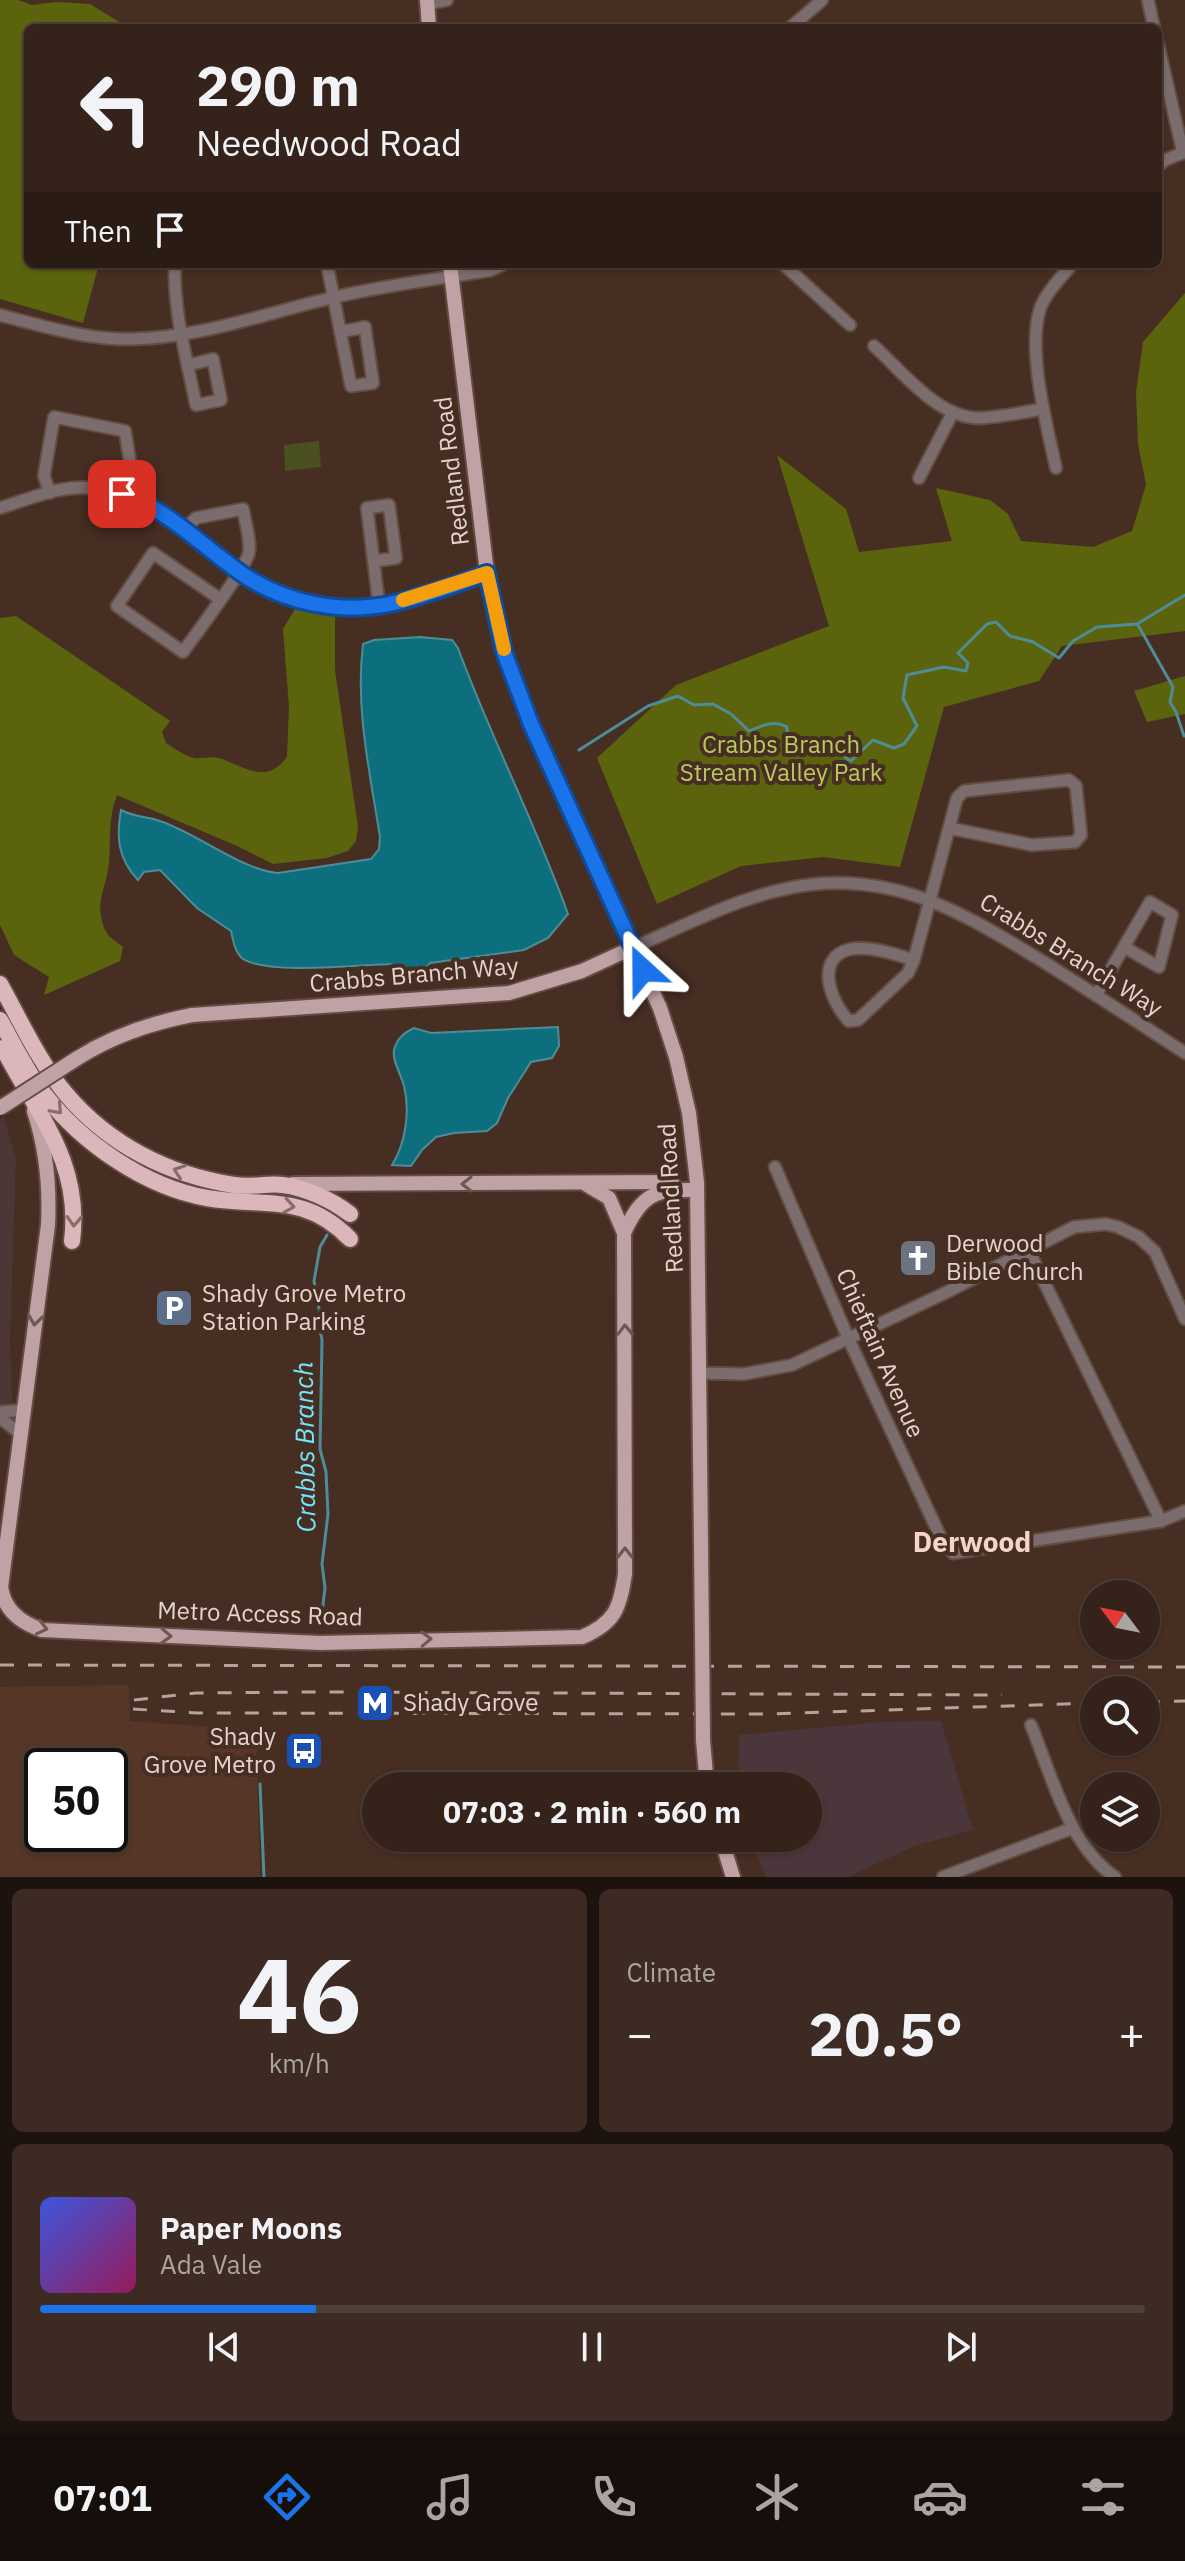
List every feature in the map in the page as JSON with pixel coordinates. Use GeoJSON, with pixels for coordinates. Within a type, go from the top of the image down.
{"type":"FeatureCollection","features":[{"type":"Feature","properties":{"kind":"highway"},"geometry":{"type":"LineString","coordinates":[[0,984],[64,1092],[113,1137],[152,1161],[190,1175],[238,1186],[283,1185],[322,1197],[350,1214]]}},
{"type":"Feature","properties":{"kind":"highway"},"geometry":{"type":"LineString","coordinates":[[0,1020],[42,1092],[79,1131],[126,1166],[154,1181],[204,1198],[309,1209],[333,1223],[350,1239]]}},
{"type":"Feature","properties":{"kind":"highway","name":"Metro Access Road"},"geometry":{"type":"LineString","coordinates":[[0,1042],[30,1099]]}},
{"type":"Feature","properties":{"kind":"highway"},"geometry":{"type":"LineString","coordinates":[[30,1099],[58,1142],[71,1181],[75,1217],[72,1241]]}},
{"type":"Feature","properties":{"kind":"main road"},"geometry":{"type":"LineString","coordinates":[[427,2],[429,24]]}},
{"type":"Feature","properties":{"kind":"main road","name":"Redland Road"},"geometry":{"type":"LineString","coordinates":[[450,270],[487,573],[504,652],[531,724],[660,1008],[689,1113],[697,1185],[706,1772]]}},
{"type":"Feature","properties":{"kind":"main road","name":"Crabbs Branch Way"},"geometry":{"type":"LineString","coordinates":[[0,1108],[100,1044],[165,1020],[192,1015],[509,993],[582,971],[632,948]]}},
{"type":"Feature","properties":{"kind":"main road","name":"Metro Access Road"},"geometry":{"type":"LineString","coordinates":[[30,1099],[43,1145],[49,1204],[1,1587],[8,1606],[17,1618],[31,1627],[54,1632],[320,1643],[582,1637],[601,1629],[613,1615],[622,1596],[625,1574],[624,1233]]}},
{"type":"Feature","properties":{"kind":"main road"},"geometry":{"type":"LineString","coordinates":[[579,1183],[594,1187],[609,1198],[624,1233]]}},
{"type":"Feature","properties":{"kind":"main road"},"geometry":{"type":"LineString","coordinates":[[283,1185],[697,1185]]}},
{"type":"Feature","properties":{"kind":"main road"},"geometry":{"type":"LineString","coordinates":[[624,1233],[632,1214],[652,1194],[697,1185]]}},
{"type":"Feature","properties":{"kind":"main road"},"geometry":{"type":"LineString","coordinates":[[725,1852],[733,1877]]}},
{"type":"Feature","properties":{"kind":"street"},"geometry":{"type":"LineString","coordinates":[[427,2],[447,0]]}},
{"type":"Feature","properties":{"kind":"street"},"geometry":{"type":"LineString","coordinates":[[795,24],[822,0]]}},
{"type":"Feature","properties":{"kind":"street"},"geometry":{"type":"LineString","coordinates":[[1148,0],[1153,24]]}},
{"type":"Feature","properties":{"kind":"street"},"geometry":{"type":"LineString","coordinates":[[1162,61],[1184,153],[1162,164]]}},
{"type":"Feature","properties":{"kind":"street"},"geometry":{"type":"LineString","coordinates":[[175,268],[188,365]]}},
{"type":"Feature","properties":{"kind":"street"},"geometry":{"type":"LineString","coordinates":[[328,268],[333,297],[340,332],[351,386],[373,383],[365,327],[340,332]]}},
{"type":"Feature","properties":{"kind":"street"},"geometry":{"type":"LineString","coordinates":[[0,315],[63,331],[111,338],[182,335],[221,329],[333,297],[450,270],[495,268]]}},
{"type":"Feature","properties":{"kind":"street"},"geometry":{"type":"LineString","coordinates":[[787,268],[850,325]]}},
{"type":"Feature","properties":{"kind":"street"},"geometry":{"type":"LineString","coordinates":[[1056,468],[1043,409],[1035,333],[1047,294],[1069,268]]}},
{"type":"Feature","properties":{"kind":"street"},"geometry":{"type":"LineString","coordinates":[[874,346],[937,403],[953,412],[979,418],[1043,409]]}},
{"type":"Feature","properties":{"kind":"street"},"geometry":{"type":"LineString","coordinates":[[919,478],[953,412]]}},
{"type":"Feature","properties":{"kind":"street"},"geometry":{"type":"LineString","coordinates":[[50,493],[44,476],[54,417],[125,431],[133,480],[129,496]]}},
{"type":"Feature","properties":{"kind":"street"},"geometry":{"type":"LineString","coordinates":[[0,508],[50,493],[81,488],[129,496],[156,509],[185,529],[238,572],[288,599],[336,607],[395,603],[487,573]]}},
{"type":"Feature","properties":{"kind":"street"},"geometry":{"type":"LineString","coordinates":[[374,561],[396,558],[389,505],[367,508],[379,605]]}},
{"type":"Feature","properties":{"kind":"street"},"geometry":{"type":"LineString","coordinates":[[185,529],[196,518],[243,509],[249,551],[238,572],[220,599],[183,652],[117,606],[153,553],[220,599]]}},
{"type":"Feature","properties":{"kind":"street"},"geometry":{"type":"LineString","coordinates":[[914,960],[893,954],[847,950],[836,956],[831,965],[828,978],[830,994],[849,1021],[858,1020],[908,973],[914,960],[930,901],[949,828],[957,798],[964,791],[1069,780],[1076,786],[1081,835],[1075,842],[1032,845],[949,828]]}},
{"type":"Feature","properties":{"kind":"street","name":"Crabbs Branch Way"},"geometry":{"type":"LineString","coordinates":[[632,948],[771,892],[815,884],[865,883],[930,901],[980,922],[1185,1053]]}},
{"type":"Feature","properties":{"kind":"street"},"geometry":{"type":"LineString","coordinates":[[1096,995],[1150,902],[1172,915],[1159,967],[1124,947]]}},
{"type":"Feature","properties":{"kind":"street","name":"Chieftain Avenue"},"geometry":{"type":"LineString","coordinates":[[775,1167],[849,1340],[941,1538],[953,1553],[1161,1521]]}},
{"type":"Feature","properties":{"kind":"street"},"geometry":{"type":"LineString","coordinates":[[699,1373],[744,1374],[779,1369],[849,1340],[1074,1227],[1106,1224],[1139,1237],[1155,1252],[1185,1319]]}},
{"type":"Feature","properties":{"kind":"street"},"geometry":{"type":"LineString","coordinates":[[1028,1249],[1161,1521],[1185,1511]]}},
{"type":"Feature","properties":{"kind":"street"},"geometry":{"type":"LineString","coordinates":[[0,1415],[23,1410]]}},
{"type":"Feature","properties":{"kind":"street"},"geometry":{"type":"LineString","coordinates":[[0,1415],[21,1434]]}},
{"type":"Feature","properties":{"kind":"street"},"geometry":{"type":"LineString","coordinates":[[1031,1725],[1073,1828],[1091,1855],[1115,1877]]}},
{"type":"Feature","properties":{"kind":"street"},"geometry":{"type":"LineString","coordinates":[[943,1877],[1073,1828]]}},
{"type":"Feature","properties":{"kind":"shaded area"},"geometry":{"type":"Polygon","coordinates":[[[4,1117],[16,1159],[10,1339],[12,1406],[0,1405],[0,1120],[4,1117]]]}},
{"type":"Feature","properties":{"kind":"shaded area"},"geometry":{"type":"Polygon","coordinates":[[[129,1685],[130,1721],[256,1730],[260,1877],[0,1877],[0,1687],[129,1685]]]}},
{"type":"Feature","properties":{"kind":"shaded area"},"geometry":{"type":"Polygon","coordinates":[[[941,1721],[973,1830],[914,1846],[848,1877],[766,1877],[756,1852],[822,1852],[822,1772],[738,1772],[739,1735],[880,1722],[941,1721]]]}},
{"type":"Feature","properties":{"kind":"green space"},"geometry":{"type":"Polygon","coordinates":[[[0,0],[18,0],[32,5],[56,2],[90,4],[122,24],[24,24],[24,268],[98,268],[83,323],[0,299],[0,0]]]}},
{"type":"Feature","properties":{"kind":"green space","name":"Crabbs Branch Stream Valley Park"},"geometry":{"type":"Polygon","coordinates":[[[1185,293],[1185,631],[1062,646],[1039,681],[944,707],[900,867],[823,857],[741,866],[657,904],[597,758],[676,685],[829,626],[777,455],[846,509],[859,552],[952,541],[936,488],[990,500],[1008,514],[1021,541],[1093,547],[1132,531],[1146,485],[1138,444],[1136,392],[1143,342],[1185,293]]]}},
{"type":"Feature","properties":{"kind":"green space"},"geometry":{"type":"Polygon","coordinates":[[[319,441],[321,467],[285,471],[284,445],[319,441]]]}},
{"type":"Feature","properties":{"kind":"green space"},"geometry":{"type":"Polygon","coordinates":[[[295,609],[335,614],[335,670],[358,827],[356,841],[348,851],[327,858],[273,864],[117,795],[112,812],[108,872],[100,911],[106,933],[123,947],[120,961],[44,995],[49,977],[14,955],[0,925],[0,618],[16,616],[170,721],[162,732],[166,743],[180,752],[194,758],[219,758],[263,772],[279,766],[287,757],[289,706],[283,629],[295,609]]]}},
{"type":"Feature","properties":{"kind":"green space"},"geometry":{"type":"Polygon","coordinates":[[[1185,676],[1185,714],[1147,722],[1134,691],[1185,676]]]}},
{"type":"Feature","properties":{"kind":"water"},"geometry":{"type":"Polygon","coordinates":[[[420,637],[452,640],[458,648],[568,914],[548,938],[524,950],[430,963],[420,975],[402,974],[391,964],[273,967],[243,959],[236,950],[231,931],[197,908],[160,870],[144,872],[138,880],[131,872],[120,847],[121,810],[171,825],[264,871],[278,873],[371,859],[379,849],[380,837],[362,717],[363,644],[374,640],[420,637]]]}},
{"type":"Feature","properties":{"kind":"water"},"geometry":{"type":"Polygon","coordinates":[[[558,1027],[559,1046],[552,1058],[531,1062],[508,1098],[497,1123],[487,1131],[436,1137],[411,1166],[392,1165],[401,1147],[407,1116],[406,1095],[394,1054],[397,1042],[404,1034],[414,1028],[431,1033],[558,1027]]]}},
{"type":"Feature","properties":{"kind":"waterway","name":"Crabbs Branch"},"geometry":{"type":"LineString","coordinates":[[579,750],[648,706],[678,696],[694,705],[713,704],[731,714],[749,731],[773,723],[787,727],[787,749],[810,753],[822,739],[851,761],[873,740],[894,748],[904,744],[917,726],[903,698],[907,675],[944,667],[966,671],[968,663],[958,653],[987,624],[996,622],[1010,636],[1033,642],[1059,658],[1073,641],[1097,627],[1137,624],[1185,595]]}},
{"type":"Feature","properties":{"kind":"waterway"},"geometry":{"type":"LineString","coordinates":[[1138,625],[1173,687],[1170,702],[1184,736]]}},
{"type":"Feature","properties":{"kind":"waterway","name":"Crabbs Branch"},"geometry":{"type":"LineString","coordinates":[[322,1613],[325,1588],[322,1564],[328,1514],[326,1472],[320,1449],[321,1319],[314,1281],[320,1247],[327,1235]]}},
{"type":"Feature","properties":{"kind":"waterway","name":"Crabbs Branch"},"geometry":{"type":"LineString","coordinates":[[260,1784],[264,1877]]}},
{"type":"Feature","properties":{"kind":"railway"},"geometry":{"type":"LineString","coordinates":[[0,1665],[1185,1667]]}},
{"type":"Feature","properties":{"kind":"railway"},"geometry":{"type":"LineString","coordinates":[[134,1700],[196,1693],[315,1692],[1002,1695]]}},
{"type":"Feature","properties":{"kind":"railway"},"geometry":{"type":"LineString","coordinates":[[1160,1702],[1185,1701]]}},
{"type":"Feature","properties":{"kind":"railway"},"geometry":{"type":"LineString","coordinates":[[133,1709],[197,1713],[769,1714],[1080,1703]]}},
{"type":"Feature","properties":{"kind":"slow traffic"},"geometry":{"type":"LineString","coordinates":[[403,600],[487,573],[504,649]]}},
{"type":"Feature","properties":{"kind":"place","name":"Derwood Bible Church"},"geometry":{"type":"Point","coordinates":[918,1258]}},
{"type":"Feature","properties":{"kind":"place","name":"Shady Grove Metro Station Parking"},"geometry":{"type":"Point","coordinates":[174,1308]}},
{"type":"Feature","properties":{"kind":"place","name":"Shady Grove"},"geometry":{"type":"Point","coordinates":[375,1703]}},
{"type":"Feature","properties":{"kind":"place","name":"Shady Grove Metro"},"geometry":{"type":"Point","coordinates":[304,1751]}},
{"type":"Feature","properties":{"kind":"district","name":"Derwood"},"geometry":{"type":"Point","coordinates":[972,1542]}},
{"type":"Feature","properties":{"kind":"route"},"geometry":{"type":"LineString","coordinates":[[122,494],[156,509],[238,572],[288,599],[336,607],[395,603],[487,573],[504,652],[531,724],[643,970]]}}]}
